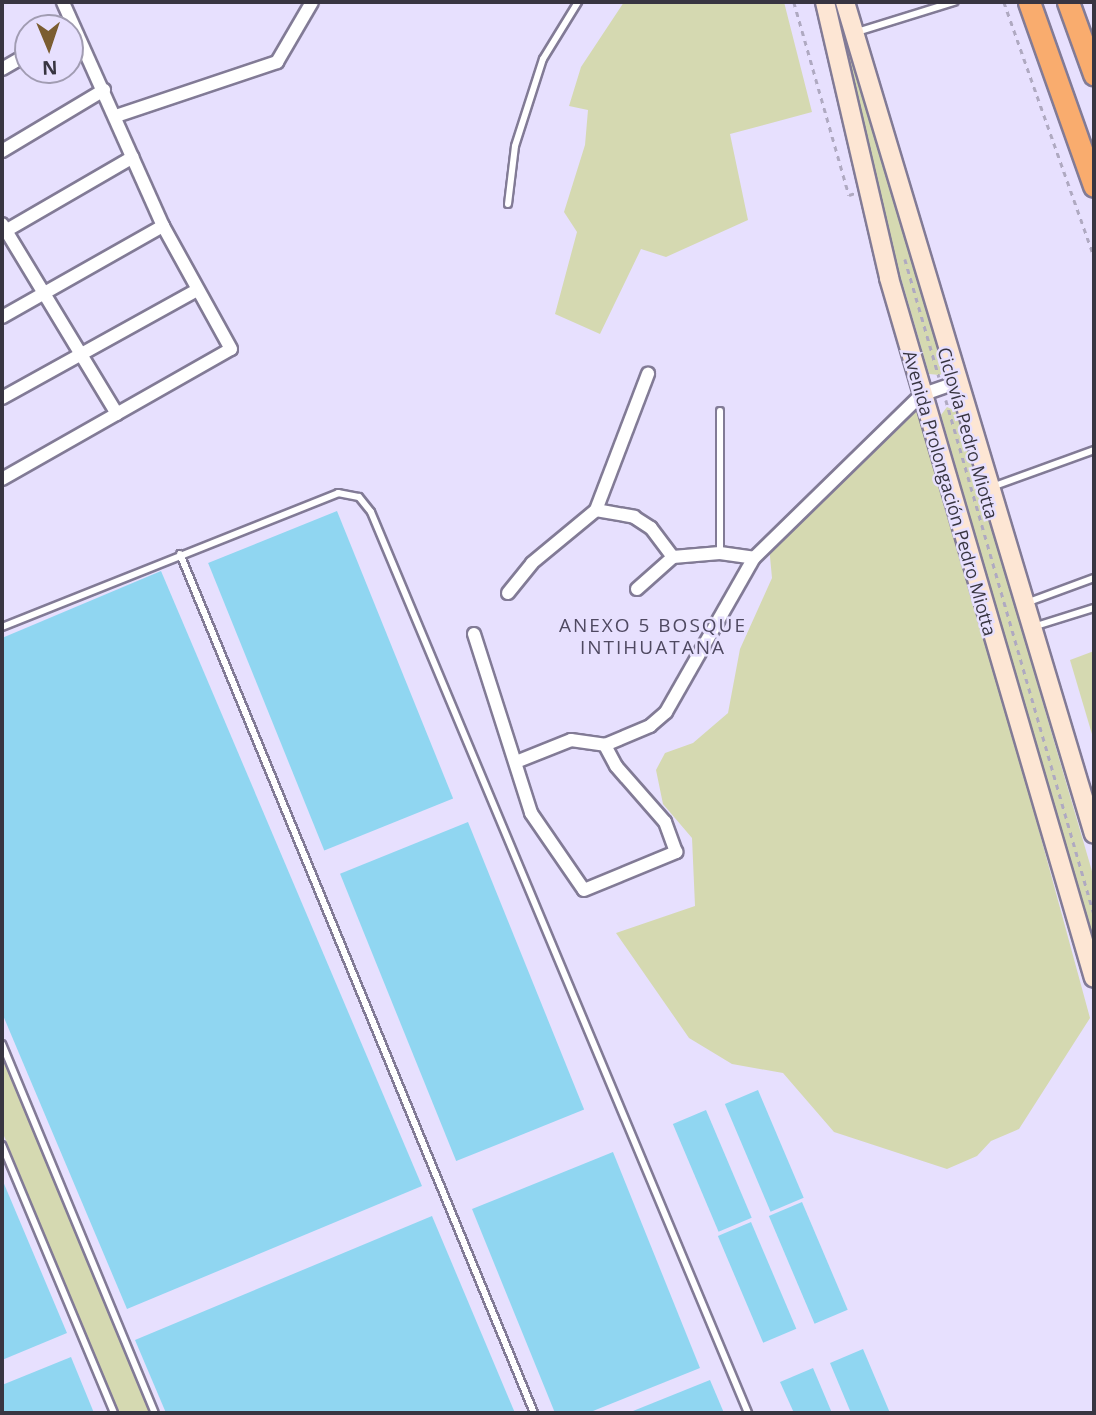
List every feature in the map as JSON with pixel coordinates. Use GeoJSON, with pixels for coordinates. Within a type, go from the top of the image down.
{"type":"FeatureCollection","features":[{"type":"Feature","properties":{"kind":"highway"},"geometry":{"type":"LineString","coordinates":[[1068,2],[1094,74]]}},
{"type":"Feature","properties":{"kind":"highway"},"geometry":{"type":"LineString","coordinates":[[1083,2],[1094,55]]}},
{"type":"Feature","properties":{"kind":"highway"},"geometry":{"type":"LineString","coordinates":[[1031,8],[1094,186]]}},
{"type":"Feature","properties":{"kind":"main road","name":"Avenida Prolongación Pedro Miotta"},"geometry":{"type":"LineString","coordinates":[[825,2],[866,191],[921,395],[1094,978]]}},
{"type":"Feature","properties":{"kind":"main road"},"geometry":{"type":"LineString","coordinates":[[845,2],[961,382],[1094,834]]}},
{"type":"Feature","properties":{"kind":"street"},"geometry":{"type":"LineString","coordinates":[[116,116],[277,62],[312,2]]}},
{"type":"Feature","properties":{"kind":"street"},"geometry":{"type":"LineString","coordinates":[[2,479],[231,349],[163,226],[116,116],[84,51]]}},
{"type":"Feature","properties":{"kind":"street"},"geometry":{"type":"LineString","coordinates":[[2,151],[104,90]]}},
{"type":"Feature","properties":{"kind":"street"},"geometry":{"type":"LineString","coordinates":[[117,414],[3,230],[133,157]]}},
{"type":"Feature","properties":{"kind":"street"},"geometry":{"type":"LineString","coordinates":[[2,317],[163,226]]}},
{"type":"Feature","properties":{"kind":"street"},"geometry":{"type":"LineString","coordinates":[[2,398],[197,289]]}},
{"type":"Feature","properties":{"kind":"street"},"geometry":{"type":"LineString","coordinates":[[508,593],[532,563],[596,510],[648,374]]}},
{"type":"Feature","properties":{"kind":"street"},"geometry":{"type":"LineString","coordinates":[[516,762],[571,740],[605,744],[631,738],[666,712],[754,558],[921,395],[961,382]]}},
{"type":"Feature","properties":{"kind":"street"},"geometry":{"type":"LineString","coordinates":[[596,510],[635,517],[651,528],[673,556]]}},
{"type":"Feature","properties":{"kind":"street"},"geometry":{"type":"LineString","coordinates":[[637,589],[673,556],[720,553],[754,558]]}},
{"type":"Feature","properties":{"kind":"street"},"geometry":{"type":"LineString","coordinates":[[474,634],[531,813],[580,887],[590,889],[676,852],[665,822],[616,766],[605,744]]}},
{"type":"Feature","properties":{"kind":"lane"},"geometry":{"type":"LineString","coordinates":[[508,204],[515,146],[544,59],[578,2]]}},
{"type":"Feature","properties":{"kind":"lane"},"geometry":{"type":"LineString","coordinates":[[855,33],[954,2]]}},
{"type":"Feature","properties":{"kind":"lane"},"geometry":{"type":"LineString","coordinates":[[720,411],[720,553]]}},
{"type":"Feature","properties":{"kind":"lane"},"geometry":{"type":"LineString","coordinates":[[991,488],[1094,450]]}},
{"type":"Feature","properties":{"kind":"lane"},"geometry":{"type":"LineString","coordinates":[[2,627],[338,493],[359,497],[371,512],[748,1413]]}},
{"type":"Feature","properties":{"kind":"lane"},"geometry":{"type":"LineString","coordinates":[[180,554],[534,1413]]}},
{"type":"Feature","properties":{"kind":"lane"},"geometry":{"type":"LineString","coordinates":[[1025,603],[1094,578]]}},
{"type":"Feature","properties":{"kind":"lane"},"geometry":{"type":"LineString","coordinates":[[1032,627],[1094,608]]}},
{"type":"Feature","properties":{"kind":"lane"},"geometry":{"type":"LineString","coordinates":[[2,1044],[155,1413]]}},
{"type":"Feature","properties":{"kind":"lane"},"geometry":{"type":"LineString","coordinates":[[2,1145],[114,1413]]}},
{"type":"Feature","properties":{"kind":"path"},"geometry":{"type":"LineString","coordinates":[[794,2],[849,195],[866,191]]}},
{"type":"Feature","properties":{"kind":"path"},"geometry":{"type":"LineString","coordinates":[[1004,2],[1094,255]]}},
{"type":"Feature","properties":{"kind":"path","name":"Ciclovía Pedro Miotta"},"geometry":{"type":"LineString","coordinates":[[903,254],[1094,914]]}},
{"type":"Feature","properties":{"kind":"green space"},"geometry":{"type":"Polygon","coordinates":[[[624,2],[784,2],[812,112],[730,134],[748,220],[666,257],[641,249],[600,334],[555,314],[577,232],[564,212],[585,145],[588,110],[569,106],[581,67],[624,2]]]}},
{"type":"Feature","properties":{"kind":"green space"},"geometry":{"type":"Polygon","coordinates":[[[833,2],[837,2],[946,370],[940,375],[929,374],[876,193],[833,2]]]}},
{"type":"Feature","properties":{"kind":"green space"},"geometry":{"type":"Polygon","coordinates":[[[917,407],[926,415],[1090,1018],[1019,1129],[991,1141],[977,1156],[947,1169],[834,1132],[783,1073],[732,1064],[689,1038],[616,933],[695,906],[692,838],[663,804],[656,770],[665,753],[693,743],[728,713],[740,649],[772,578],[769,546],[917,407]]]}},
{"type":"Feature","properties":{"kind":"green space"},"geometry":{"type":"Polygon","coordinates":[[[947,407],[958,412],[1094,878],[1094,945],[941,415],[947,407]]]}},
{"type":"Feature","properties":{"kind":"green space"},"geometry":{"type":"Polygon","coordinates":[[[1094,651],[1094,741],[1070,660],[1094,651]]]}},
{"type":"Feature","properties":{"kind":"green space"},"geometry":{"type":"Polygon","coordinates":[[[2,1053],[154,1413],[118,1413],[2,1131],[2,1053]]]}},
{"type":"Feature","properties":{"kind":"water"},"geometry":{"type":"Polygon","coordinates":[[[337,511],[453,798],[324,850],[208,563],[337,511]]]}},
{"type":"Feature","properties":{"kind":"water"},"geometry":{"type":"Polygon","coordinates":[[[161,571],[422,1186],[127,1309],[2,1013],[2,638],[161,571]]]}},
{"type":"Feature","properties":{"kind":"water"},"geometry":{"type":"Polygon","coordinates":[[[468,822],[584,1109],[456,1161],[340,874],[468,822]]]}},
{"type":"Feature","properties":{"kind":"water"},"geometry":{"type":"Polygon","coordinates":[[[758,1090],[804,1198],[771,1212],[725,1104],[758,1090]]]}},
{"type":"Feature","properties":{"kind":"water"},"geometry":{"type":"Polygon","coordinates":[[[706,1110],[752,1218],[719,1232],[673,1124],[706,1110]]]}},
{"type":"Feature","properties":{"kind":"water"},"geometry":{"type":"Polygon","coordinates":[[[613,1152],[700,1368],[588,1413],[555,1413],[472,1209],[613,1152]]]}},
{"type":"Feature","properties":{"kind":"water"},"geometry":{"type":"Polygon","coordinates":[[[2,1179],[67,1333],[2,1360],[2,1179]]]}},
{"type":"Feature","properties":{"kind":"water"},"geometry":{"type":"Polygon","coordinates":[[[802,1202],[848,1310],[815,1324],[769,1216],[802,1202]]]}},
{"type":"Feature","properties":{"kind":"water"},"geometry":{"type":"Polygon","coordinates":[[[432,1216],[515,1413],[166,1413],[135,1340],[432,1216]]]}},
{"type":"Feature","properties":{"kind":"water"},"geometry":{"type":"Polygon","coordinates":[[[751,1222],[796,1329],[763,1343],[718,1236],[751,1222]]]}},
{"type":"Feature","properties":{"kind":"water"},"geometry":{"type":"Polygon","coordinates":[[[863,1349],[890,1413],[851,1413],[830,1363],[863,1349]]]}},
{"type":"Feature","properties":{"kind":"water"},"geometry":{"type":"Polygon","coordinates":[[[71,1357],[94,1413],[2,1413],[2,1385],[71,1357]]]}},
{"type":"Feature","properties":{"kind":"water"},"geometry":{"type":"Polygon","coordinates":[[[813,1368],[832,1413],[794,1413],[780,1382],[813,1368]]]}},
{"type":"Feature","properties":{"kind":"water"},"geometry":{"type":"Polygon","coordinates":[[[710,1380],[724,1413],[628,1413],[710,1380]]]}},
{"type":"Feature","properties":{"kind":"district","name":"ANEXO 5 BOSQUE INTIHUATANA"},"geometry":{"type":"Point","coordinates":[653,637]}}]}
